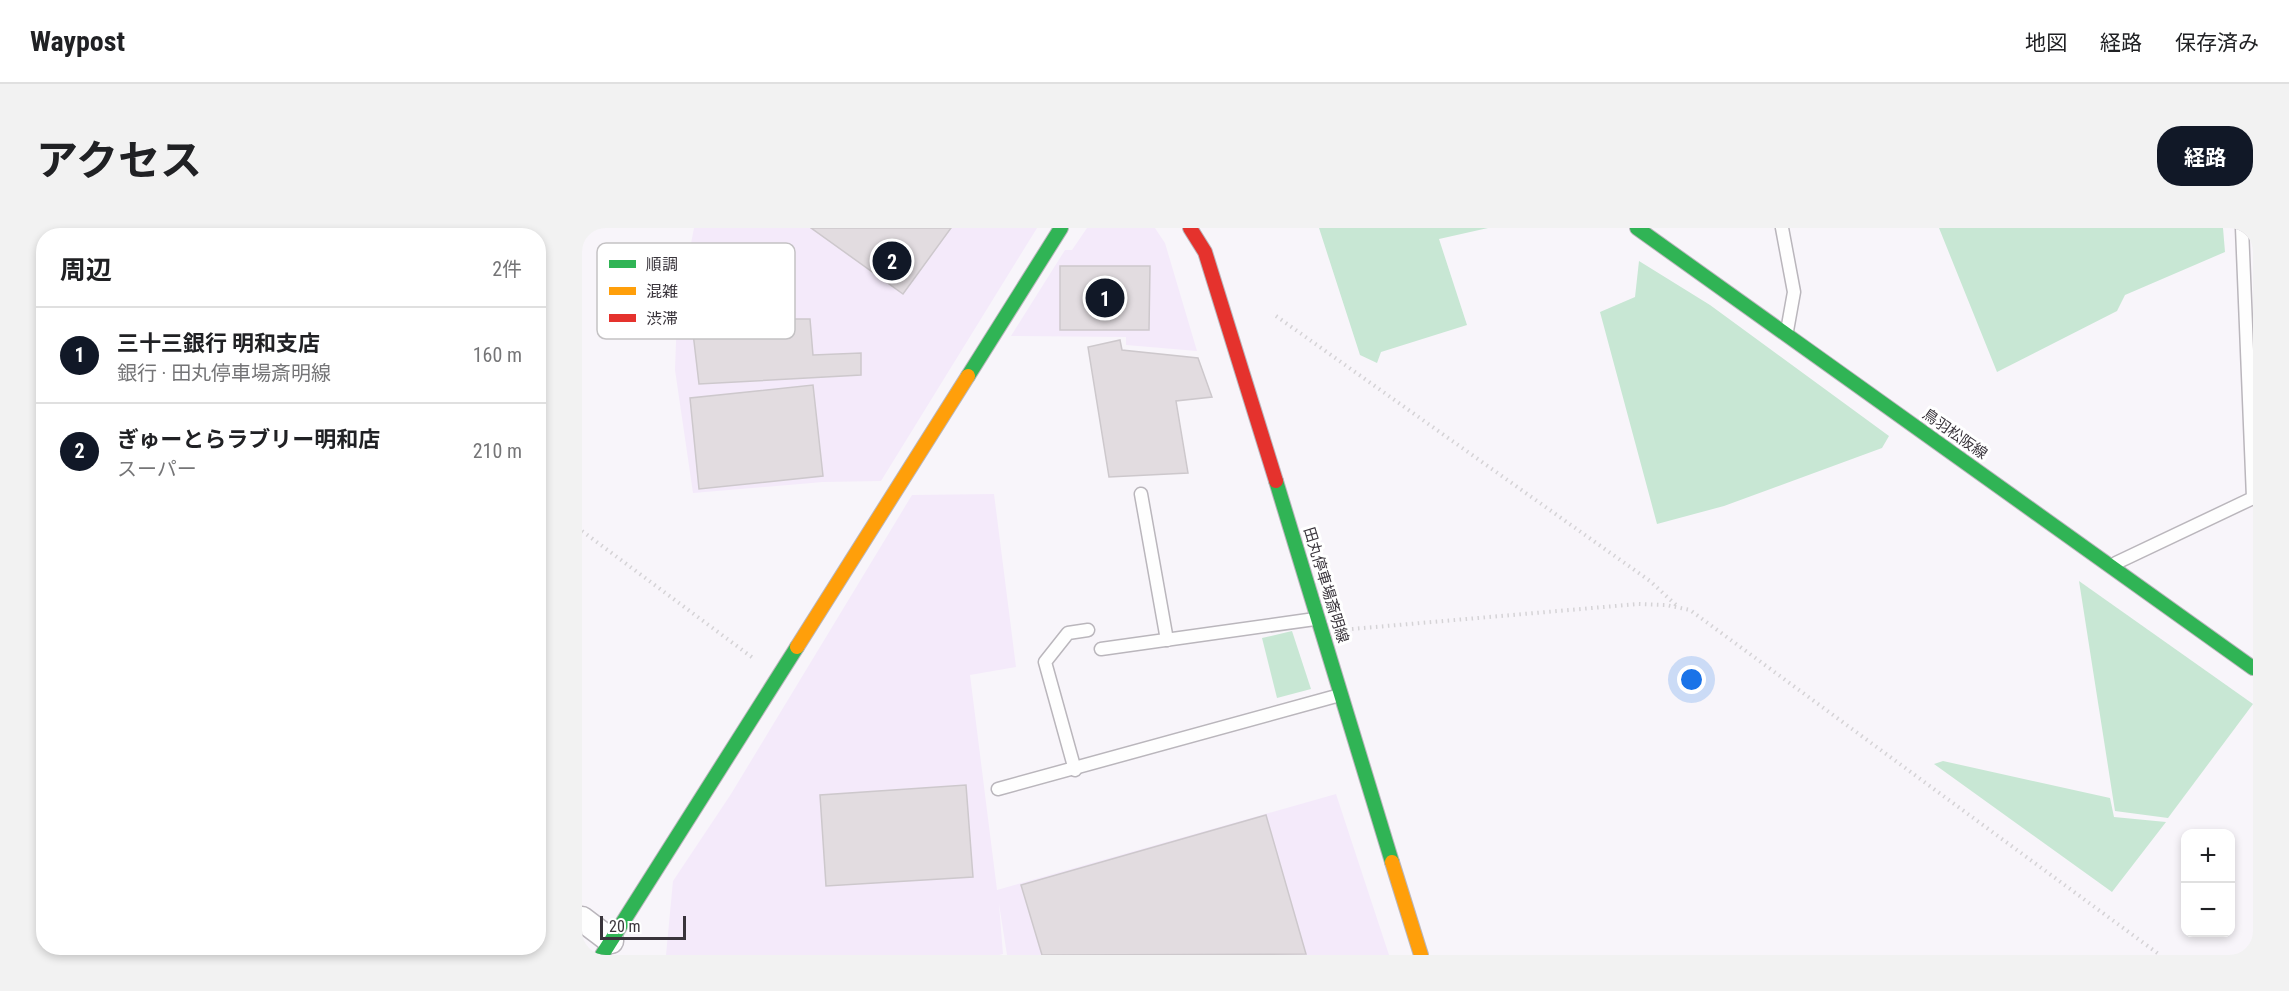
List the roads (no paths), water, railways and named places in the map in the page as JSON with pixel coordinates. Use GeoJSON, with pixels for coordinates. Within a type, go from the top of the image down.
{"type":"FeatureCollection","features":[{"type":"Feature","properties":{"kind":"main road"},"geometry":{"type":"LineString","coordinates":[[607,948],[1061,228]]}},
{"type":"Feature","properties":{"kind":"main road","name":"田丸停車場斎明線"},"geometry":{"type":"LineString","coordinates":[[1190,228],[1205,252],[1321,625],[1420,955]]}},
{"type":"Feature","properties":{"kind":"main road","name":"鳥羽松阪線"},"geometry":{"type":"LineString","coordinates":[[1637,228],[2112,564],[2253,668]]}},
{"type":"Feature","properties":{"kind":"street"},"geometry":{"type":"LineString","coordinates":[[582,920],[607,948]]}},
{"type":"Feature","properties":{"kind":"lane"},"geometry":{"type":"LineString","coordinates":[[1782,228],[1794,292],[1787,335]]}},
{"type":"Feature","properties":{"kind":"lane"},"geometry":{"type":"LineString","coordinates":[[2112,564],[2253,498],[2248,246],[2241,228]]}},
{"type":"Feature","properties":{"kind":"lane"},"geometry":{"type":"LineString","coordinates":[[1141,494],[1167,640]]}},
{"type":"Feature","properties":{"kind":"lane"},"geometry":{"type":"LineString","coordinates":[[1101,650],[1167,640],[1321,625]]}},
{"type":"Feature","properties":{"kind":"lane"},"geometry":{"type":"LineString","coordinates":[[1075,770],[1045,662],[1068,633],[1088,630]]}},
{"type":"Feature","properties":{"kind":"lane"},"geometry":{"type":"LineString","coordinates":[[998,789],[1075,770],[1341,695]]}},
{"type":"Feature","properties":{"kind":"place","name":"ぎゅーとらラブリー明和店"},"geometry":{"type":"Point","coordinates":[892,261]}},
{"type":"Feature","properties":{"kind":"place","name":"三十三銀行 明和支店"},"geometry":{"type":"Point","coordinates":[1105,298]}}]}
